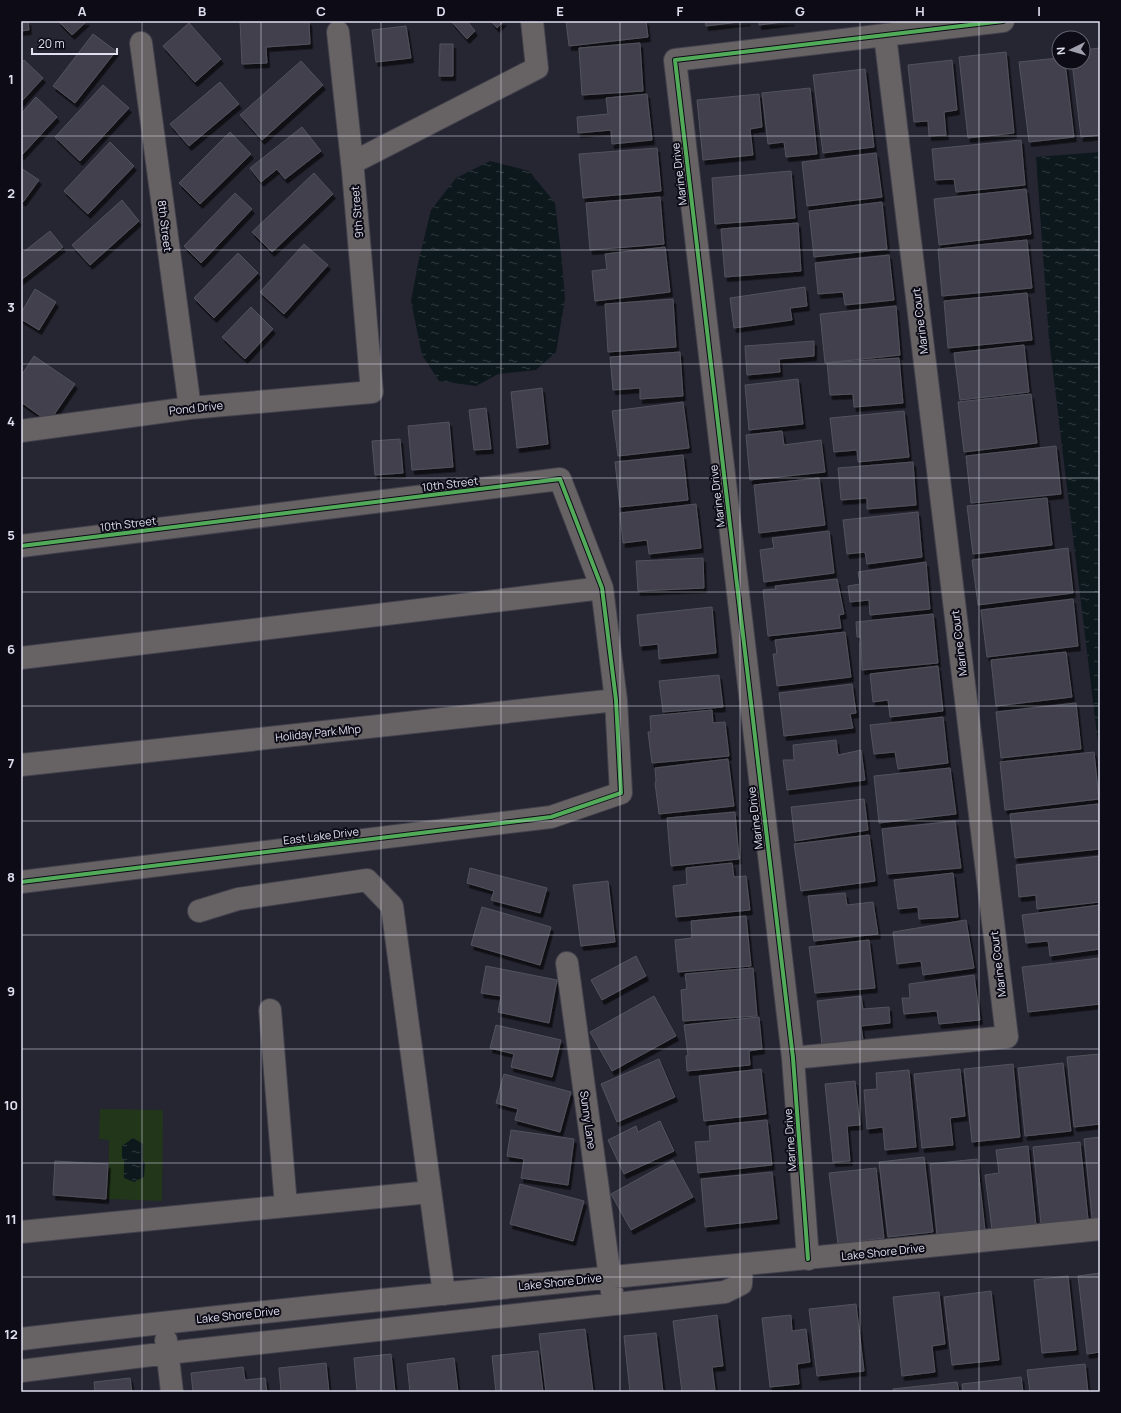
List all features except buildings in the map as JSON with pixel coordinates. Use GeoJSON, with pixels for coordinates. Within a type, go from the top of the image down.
{"type":"FeatureCollection","features":[{"type":"Feature","properties":{"kind":"street"},"geometry":{"type":"LineString","coordinates":[[352,163],[537,68],[532,21]]}},
{"type":"Feature","properties":{"kind":"street","name":"Marine Drive"},"geometry":{"type":"LineString","coordinates":[[808,1259],[793,1058],[675,60],[1003,21]]}},
{"type":"Feature","properties":{"kind":"street","name":"9th Street"},"geometry":{"type":"LineString","coordinates":[[338,32],[352,163],[372,392]]}},
{"type":"Feature","properties":{"kind":"street","name":"Marine Court"},"geometry":{"type":"LineString","coordinates":[[793,1058],[1007,1037],[885,35]]}},
{"type":"Feature","properties":{"kind":"street","name":"8th Street"},"geometry":{"type":"LineString","coordinates":[[141,43],[190,408]]}},
{"type":"Feature","properties":{"kind":"street","name":"Pond Drive"},"geometry":{"type":"LineString","coordinates":[[21,431],[190,408],[372,392]]}},
{"type":"Feature","properties":{"kind":"street","name":"10th Street"},"geometry":{"type":"LineString","coordinates":[[21,546],[560,479],[602,588],[616,700],[621,793]]}},
{"type":"Feature","properties":{"kind":"street"},"geometry":{"type":"LineString","coordinates":[[21,658],[602,588]]}},
{"type":"Feature","properties":{"kind":"street","name":"Holiday Park Mhp"},"geometry":{"type":"LineString","coordinates":[[21,765],[616,700]]}},
{"type":"Feature","properties":{"kind":"street","name":"East Lake Drive"},"geometry":{"type":"LineString","coordinates":[[21,882],[551,817],[621,793]]}},
{"type":"Feature","properties":{"kind":"street"},"geometry":{"type":"LineString","coordinates":[[199,911],[238,899],[367,880],[392,906],[444,1294]]}},
{"type":"Feature","properties":{"kind":"street","name":"Sunny Lane"},"geometry":{"type":"LineString","coordinates":[[567,963],[609,1278],[614,1304]]}},
{"type":"Feature","properties":{"kind":"street"},"geometry":{"type":"LineString","coordinates":[[270,1010],[286,1206]]}},
{"type":"Feature","properties":{"kind":"street"},"geometry":{"type":"LineString","coordinates":[[21,1232],[430,1192]]}},
{"type":"Feature","properties":{"kind":"street","name":"Lake Shore Drive"},"geometry":{"type":"LineString","coordinates":[[21,1339],[164,1322],[742,1266],[1100,1229]]}},
{"type":"Feature","properties":{"kind":"street"},"geometry":{"type":"LineString","coordinates":[[21,1371],[168,1353],[726,1292],[741,1284],[742,1266]]}},
{"type":"Feature","properties":{"kind":"street"},"geometry":{"type":"LineString","coordinates":[[465,1292],[468,1321]]}},
{"type":"Feature","properties":{"kind":"street"},"geometry":{"type":"LineString","coordinates":[[334,1305],[337,1335]]}},
{"type":"Feature","properties":{"kind":"street"},"geometry":{"type":"LineString","coordinates":[[164,1322],[172,1392]]}},
{"type":"Feature","properties":{"kind":"green space"},"geometry":{"type":"Polygon","coordinates":[[[100,1109],[163,1110],[162,1201],[108,1199],[109,1140],[99,1139],[100,1109]]]}},
{"type":"Feature","properties":{"kind":"water"},"geometry":{"type":"Polygon","coordinates":[[[1100,152],[1100,759],[1049,339],[1036,157],[1100,152]]]}},
{"type":"Feature","properties":{"kind":"water"},"geometry":{"type":"Polygon","coordinates":[[[490,161],[529,171],[555,203],[565,299],[556,352],[536,370],[498,374],[476,386],[439,381],[422,355],[411,301],[419,259],[431,210],[456,178],[490,161]]]}},
{"type":"Feature","properties":{"kind":"water"},"geometry":{"type":"Polygon","coordinates":[[[133,1138],[143,1144],[143,1161],[145,1163],[144,1177],[134,1182],[124,1178],[124,1160],[122,1158],[122,1146],[133,1138]]]}},
{"type":"Feature","properties":{"kind":"cycle path"},"geometry":{"type":"LineString","coordinates":[[808,1259],[793,1058],[675,60],[1003,21]]}},
{"type":"Feature","properties":{"kind":"cycle path"},"geometry":{"type":"LineString","coordinates":[[21,546],[560,479],[602,588],[616,700],[621,793],[551,817],[21,882]]}}]}
